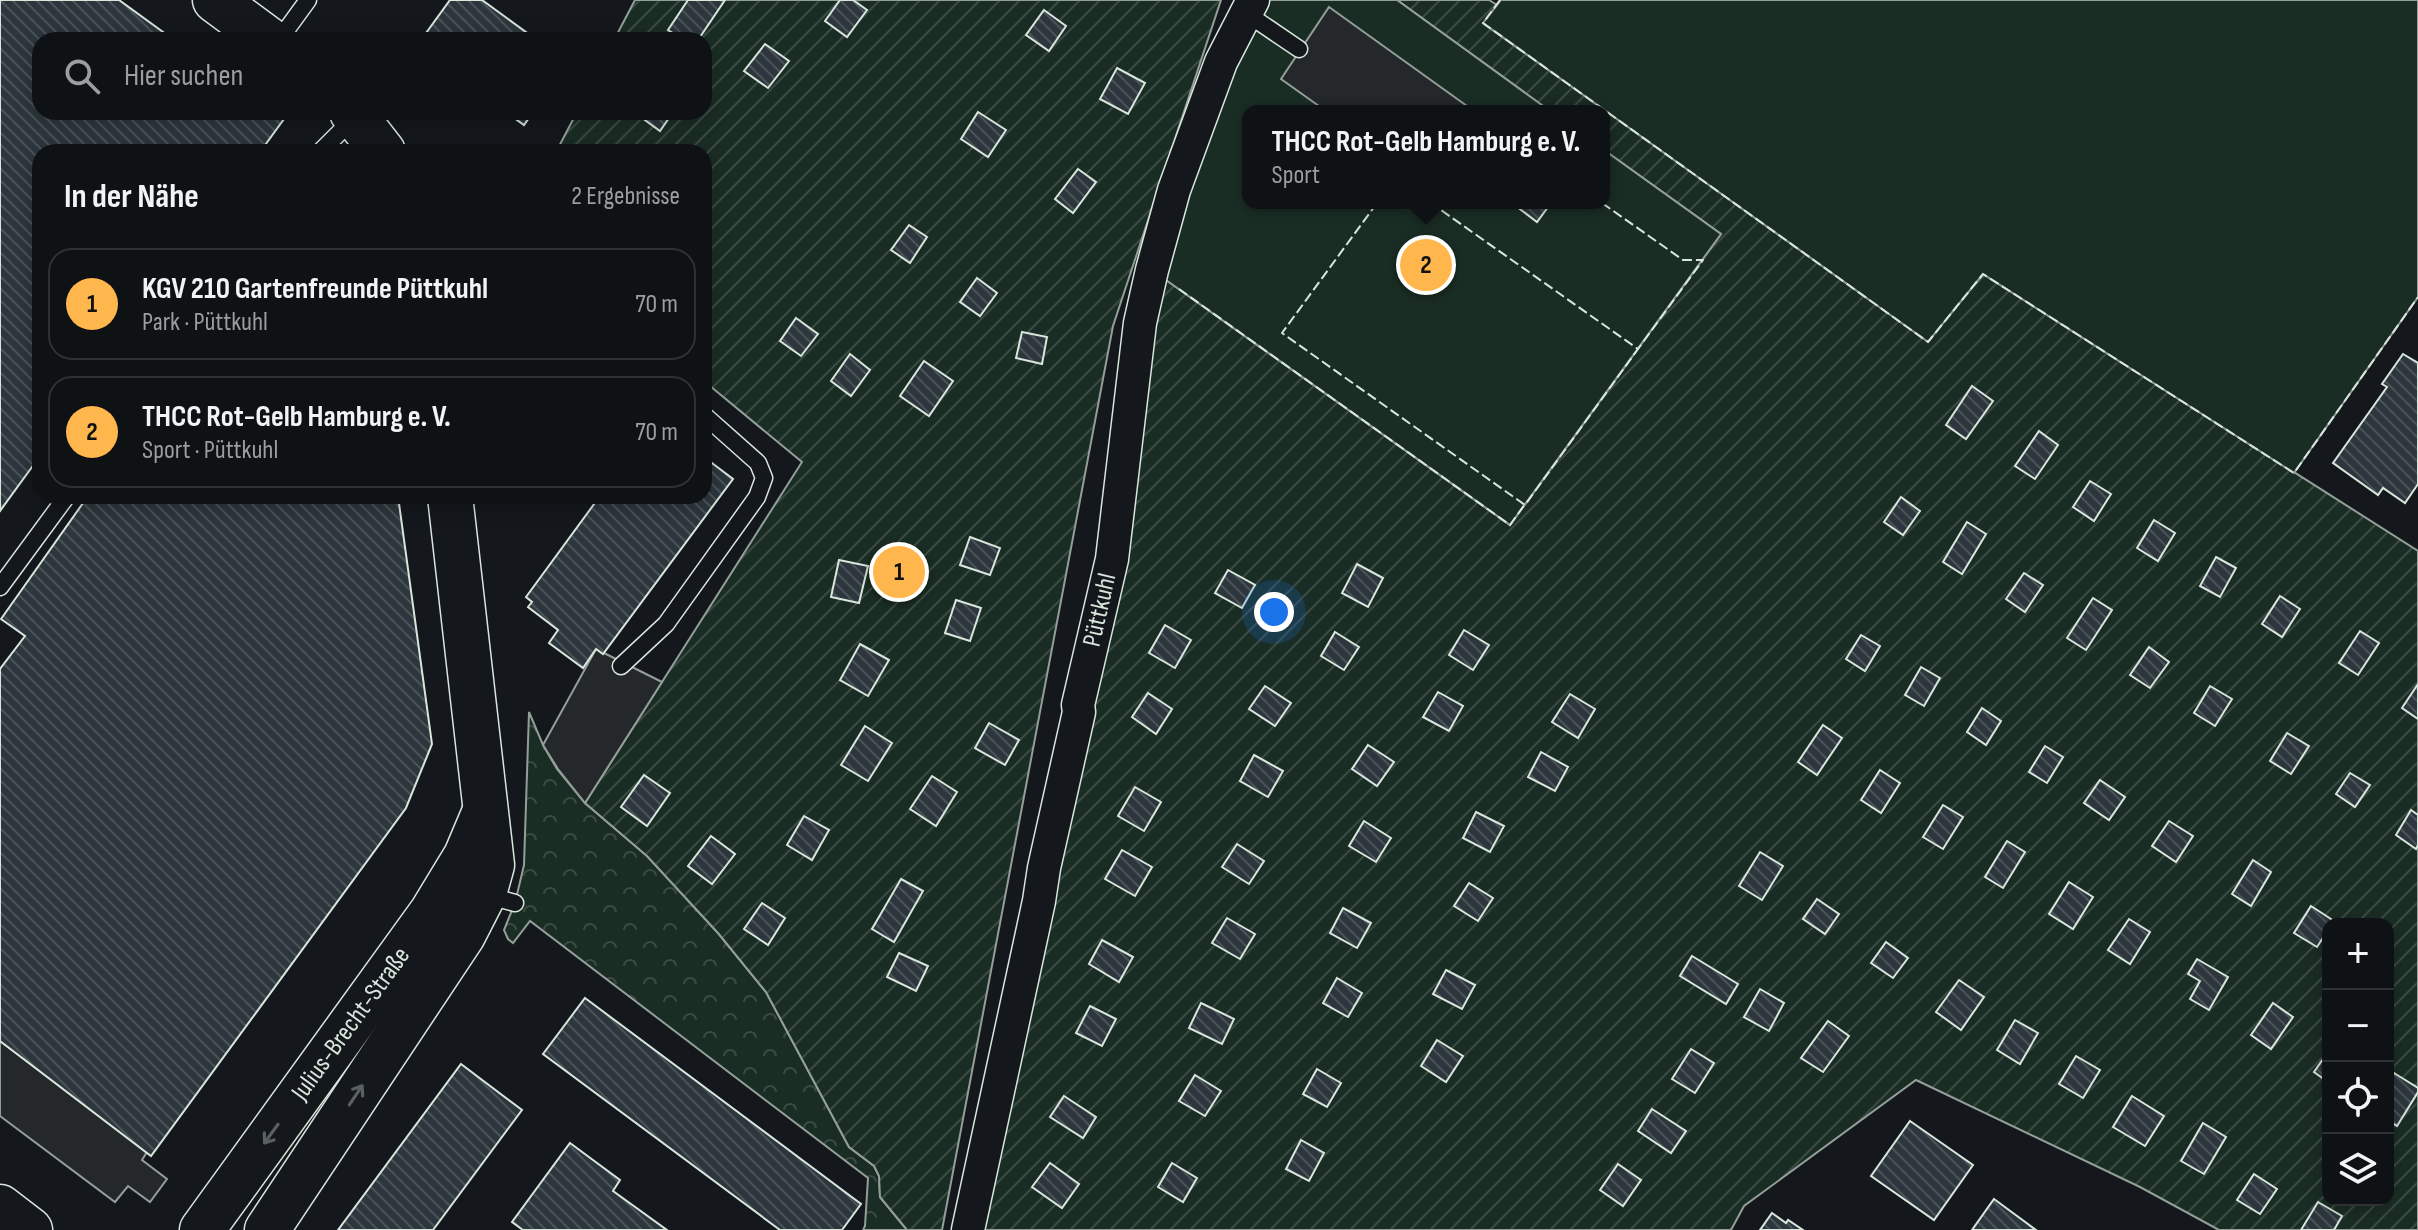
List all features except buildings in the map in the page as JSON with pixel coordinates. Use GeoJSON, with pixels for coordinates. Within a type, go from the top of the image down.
{"type":"FeatureCollection","features":[{"type":"Feature","properties":{"kind":"street"},"geometry":{"type":"LineString","coordinates":[[215,0],[258,32]]}},
{"type":"Feature","properties":{"kind":"street","name":"Püttkuhl"},"geometry":{"type":"LineString","coordinates":[[968,1230],[1079,712],[1078,705],[1112,559],[1140,323],[1174,190],[1221,62],[1249,6]]}},
{"type":"Feature","properties":{"kind":"street"},"geometry":{"type":"LineString","coordinates":[[359,120],[377,144]]}},
{"type":"Feature","properties":{"kind":"street","name":"Julius-Brecht-Straße"},"geometry":{"type":"LineString","coordinates":[[267,1230],[463,935],[500,899],[492,865],[451,504]]}},
{"type":"Feature","properties":{"kind":"street","name":"Julius-Brecht-Straße"},"geometry":{"type":"LineString","coordinates":[[202,1230],[432,912],[466,856],[486,809]]}},
{"type":"Feature","properties":{"kind":"street"},"geometry":{"type":"LineString","coordinates":[[0,1207],[30,1230]]}},
{"type":"Feature","properties":{"kind":"lane"},"geometry":{"type":"LineString","coordinates":[[285,32],[308,0]]}},
{"type":"Feature","properties":{"kind":"lane"},"geometry":{"type":"LineString","coordinates":[[1249,6],[1299,49]]}},
{"type":"Feature","properties":{"kind":"lane"},"geometry":{"type":"LineString","coordinates":[[327,144],[349,120]]}},
{"type":"Feature","properties":{"kind":"lane"},"geometry":{"type":"LineString","coordinates":[[621,666],[666,624],[757,497],[764,478],[758,463],[712,422]]}},
{"type":"Feature","properties":{"kind":"lane"},"geometry":{"type":"LineString","coordinates":[[0,587],[61,504]]}},
{"type":"Feature","properties":{"kind":"green space"},"geometry":{"type":"Polygon","coordinates":[[[635,0],[1221,0],[1113,326],[942,1230],[907,1230],[880,1197],[879,1176],[874,1166],[849,1147],[766,992],[718,933],[647,856],[585,803],[802,462],[712,388],[712,144],[560,144],[573,120],[712,120],[712,32],[618,32],[635,0]]]}},
{"type":"Feature","properties":{"kind":"green space"},"geometry":{"type":"Polygon","coordinates":[[[1253,0],[1397,0],[1542,105],[1242,105],[1242,209],[1610,209],[1610,154],[1721,234],[1510,525],[1152,270],[1253,0]]]}},
{"type":"Feature","properties":{"kind":"green space"},"geometry":{"type":"Polygon","coordinates":[[[1397,0],[1489,0],[1497,5],[1484,24],[1597,105],[1542,105],[1397,0]]]}},
{"type":"Feature","properties":{"kind":"green space"},"geometry":{"type":"Polygon","coordinates":[[[1501,0],[2418,0],[2418,297],[2294,473],[1983,274],[1928,342],[1610,114],[1610,105],[1597,105],[1483,23],[1501,0]]]}},
{"type":"Feature","properties":{"kind":"green space"},"geometry":{"type":"Polygon","coordinates":[[[1610,114],[1928,341],[1983,274],[2418,551],[2418,1230],[2219,1230],[2140,1187],[1916,1080],[1744,1206],[1731,1230],[968,1230],[1152,270],[1510,525],[1721,234],[1610,154],[1610,114]]]}},
{"type":"Feature","properties":{"kind":"green space"},"geometry":{"type":"Polygon","coordinates":[[[529,712],[557,769],[585,803],[647,856],[718,933],[766,992],[849,1147],[874,1166],[879,1176],[880,1197],[907,1230],[863,1230],[868,1178],[530,921],[513,943],[508,939],[504,930],[515,903],[524,865],[529,712]]]}},
{"type":"Feature","properties":{"kind":"shaded area"},"geometry":{"type":"Polygon","coordinates":[[[1329,7],[1466,105],[1318,105],[1281,79],[1329,7]]]}},
{"type":"Feature","properties":{"kind":"shaded area"},"geometry":{"type":"Polygon","coordinates":[[[596,649],[662,682],[585,803],[543,745],[596,649]]]}},
{"type":"Feature","properties":{"kind":"shaded area"},"geometry":{"type":"Polygon","coordinates":[[[0,1041],[147,1152],[142,1160],[167,1179],[150,1202],[128,1186],[115,1202],[0,1116],[0,1041]]]}},
{"type":"Feature","properties":{"kind":"fence"},"geometry":{"type":"LineString","coordinates":[[1500,0],[1483,23],[1597,105]]}},
{"type":"Feature","properties":{"kind":"fence"},"geometry":{"type":"LineString","coordinates":[[1610,114],[1928,342],[1983,274],[2294,473],[2418,297]]}},
{"type":"Feature","properties":{"kind":"fence"},"geometry":{"type":"LineString","coordinates":[[1373,209],[1282,333],[1525,505],[1638,349],[1440,209]]}},
{"type":"Feature","properties":{"kind":"fence"},"geometry":{"type":"LineString","coordinates":[[1610,209],[1683,260],[1703,260],[1638,349]]}},
{"type":"Feature","properties":{"kind":"fence"},"geometry":{"type":"LineString","coordinates":[[1179,289],[1510,525],[1525,504]]}},
{"type":"Feature","properties":{"kind":"place","name":"THCC Rot-Gelb Hamburg e. V."},"geometry":{"type":"Point","coordinates":[1426,265]}},
{"type":"Feature","properties":{"kind":"place","name":"KGV 210 Gartenfreunde Püttkuhl"},"geometry":{"type":"Point","coordinates":[899,572]}}]}
